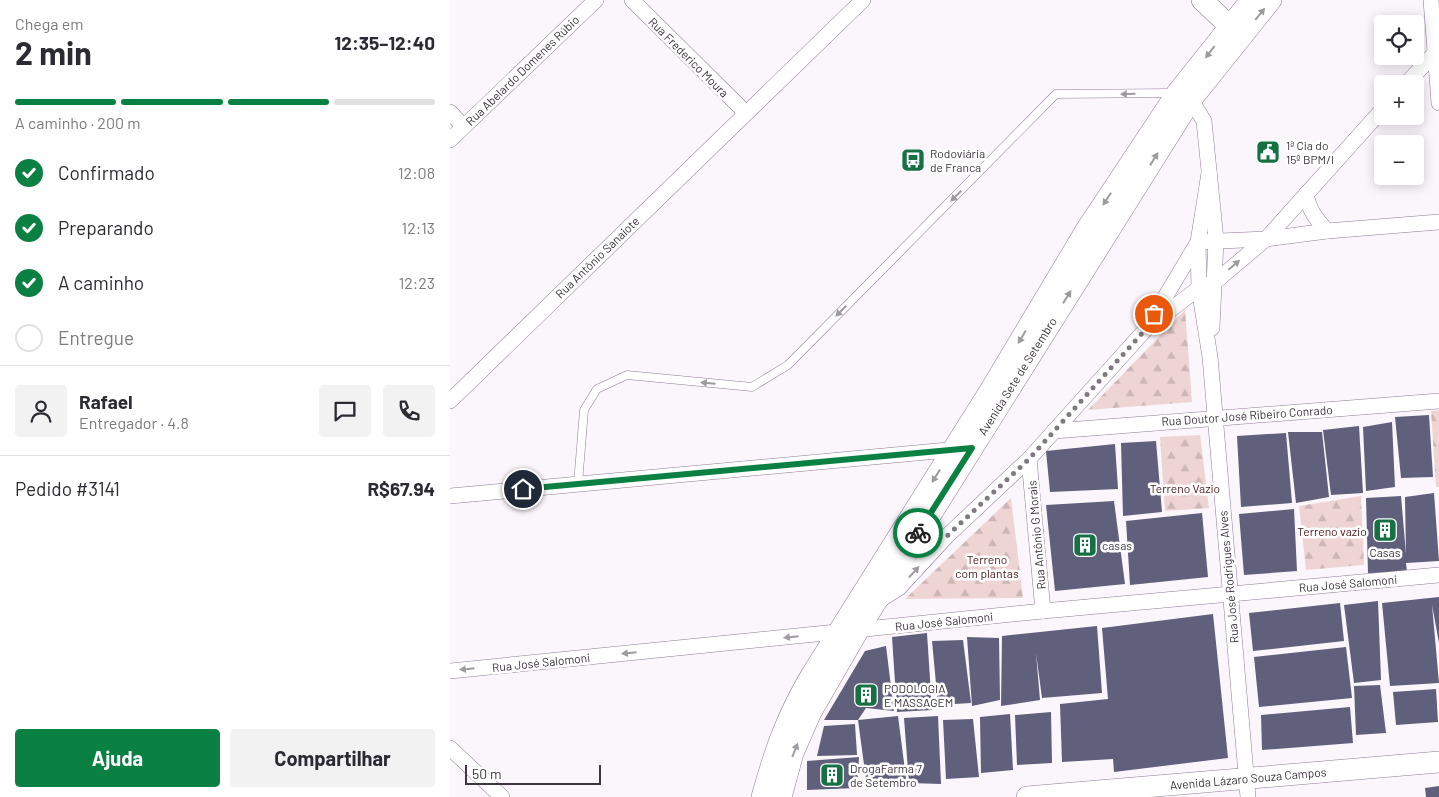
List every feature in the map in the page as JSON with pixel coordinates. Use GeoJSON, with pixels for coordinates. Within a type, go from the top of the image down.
{"type":"FeatureCollection","features":[{"type":"Feature","properties":{"kind":"street","name":"Rua Abelardo Domenes Rúbio"},"geometry":{"type":"LineString","coordinates":[[450,140],[596,0]]}},
{"type":"Feature","properties":{"kind":"street","name":"Rua Frederico Moura"},"geometry":{"type":"LineString","coordinates":[[632,0],[746,113]]}},
{"type":"Feature","properties":{"kind":"street","name":"Rua Antônio Sanaiote"},"geometry":{"type":"LineString","coordinates":[[450,401],[863,0]]}},
{"type":"Feature","properties":{"kind":"street"},"geometry":{"type":"LineString","coordinates":[[1202,0],[1236,32]]}},
{"type":"Feature","properties":{"kind":"street","name":"Avenida Sete de Setembro"},"geometry":{"type":"LineString","coordinates":[[1236,32],[1252,0]]}},
{"type":"Feature","properties":{"kind":"street","name":"Avenida Sete de Setembro"},"geometry":{"type":"LineString","coordinates":[[762,797],[775,748],[792,708],[849,630],[963,449],[1088,227],[1184,97],[1236,32],[1271,0]]}},
{"type":"Feature","properties":{"kind":"street"},"geometry":{"type":"LineString","coordinates":[[1431,0],[1437,52],[1439,103]]}},
{"type":"Feature","properties":{"kind":"street"},"geometry":{"type":"LineString","coordinates":[[1415,75],[1437,52]]}},
{"type":"Feature","properties":{"kind":"street","name":"Rua José Rodrigues Alves"},"geometry":{"type":"LineString","coordinates":[[1184,97],[1204,121],[1216,240],[1210,357]]}},
{"type":"Feature","properties":{"kind":"street"},"geometry":{"type":"LineString","coordinates":[[450,112],[463,126]]}},
{"type":"Feature","properties":{"kind":"street"},"geometry":{"type":"LineString","coordinates":[[876,602],[899,588],[947,536],[1029,459],[1146,329],[1199,288],[1215,282],[1266,239],[1374,119]]}},
{"type":"Feature","properties":{"kind":"street","name":"Rua José Rodrigues Alves"},"geometry":{"type":"LineString","coordinates":[[1209,173],[1198,242],[1199,288],[1210,357],[1247,788]]}},
{"type":"Feature","properties":{"kind":"street"},"geometry":{"type":"LineString","coordinates":[[1306,194],[1308,206],[1314,218],[1327,231]]}},
{"type":"Feature","properties":{"kind":"street"},"geometry":{"type":"LineString","coordinates":[[1146,329],[1198,242],[1266,239],[1327,231],[1439,222]]}},
{"type":"Feature","properties":{"kind":"street","name":"Rua Doutor José Ribeiro Conrado"},"geometry":{"type":"LineString","coordinates":[[1054,431],[1214,417],[1439,401]]}},
{"type":"Feature","properties":{"kind":"street"},"geometry":{"type":"LineString","coordinates":[[450,496],[963,449]]}},
{"type":"Feature","properties":{"kind":"street","name":"Rua Antônio G Morais"},"geometry":{"type":"LineString","coordinates":[[1029,459],[1043,611]]}},
{"type":"Feature","properties":{"kind":"street"},"geometry":{"type":"LineString","coordinates":[[905,539],[947,536]]}},
{"type":"Feature","properties":{"kind":"street","name":"Avenida Sete de Setembro"},"geometry":{"type":"LineString","coordinates":[[781,797],[793,753],[849,630],[876,602],[905,539]]}},
{"type":"Feature","properties":{"kind":"street","name":"Rua José Salomoni"},"geometry":{"type":"LineString","coordinates":[[450,671],[1043,611],[1439,575]]}},
{"type":"Feature","properties":{"kind":"street"},"geometry":{"type":"LineString","coordinates":[[450,748],[502,797]]}},
{"type":"Feature","properties":{"kind":"street","name":"Avenida Lázaro Souza Campos"},"geometry":{"type":"LineString","coordinates":[[1027,797],[1247,788],[1439,762]]}},
{"type":"Feature","properties":{"kind":"lane"},"geometry":{"type":"LineString","coordinates":[[578,484],[584,410],[597,389],[626,375],[752,387],[788,365],[1056,94],[1184,97]]}},
{"type":"Feature","properties":{"kind":"green space"},"geometry":{"type":"Polygon","coordinates":[[[1185,310],[1192,402],[1088,410],[1185,310]]]}},
{"type":"Feature","properties":{"kind":"green space"},"geometry":{"type":"Polygon","coordinates":[[[1439,410],[1439,487],[1436,487],[1431,411],[1439,410]]]}},
{"type":"Feature","properties":{"kind":"green space","name":"Terreno Vazio"},"geometry":{"type":"Polygon","coordinates":[[[1200,435],[1209,508],[1165,511],[1160,437],[1200,435]]]}},
{"type":"Feature","properties":{"kind":"green space","name":"Terreno vazio"},"geometry":{"type":"Polygon","coordinates":[[[1361,496],[1364,565],[1306,570],[1299,506],[1361,496]]]}},
{"type":"Feature","properties":{"kind":"green space","name":"Terreno com plantas"},"geometry":{"type":"Polygon","coordinates":[[[1011,498],[1023,598],[905,599],[1011,498]]]}},
{"type":"Feature","properties":{"kind":"building"},"geometry":{"type":"Polygon","coordinates":[[[1429,415],[1433,477],[1401,478],[1395,417],[1429,415]]]}},
{"type":"Feature","properties":{"kind":"building"},"geometry":{"type":"Polygon","coordinates":[[[1392,422],[1395,487],[1366,491],[1363,427],[1392,422]]]}},
{"type":"Feature","properties":{"kind":"building"},"geometry":{"type":"Polygon","coordinates":[[[1359,426],[1363,493],[1331,495],[1323,430],[1359,426]]]}},
{"type":"Feature","properties":{"kind":"building"},"geometry":{"type":"Polygon","coordinates":[[[1288,432],[1322,432],[1329,497],[1296,503],[1288,432]]]}},
{"type":"Feature","properties":{"kind":"building"},"geometry":{"type":"Polygon","coordinates":[[[1286,433],[1292,503],[1241,507],[1237,436],[1286,433]]]}},
{"type":"Feature","properties":{"kind":"building"},"geometry":{"type":"Polygon","coordinates":[[[1156,441],[1162,512],[1123,516],[1121,443],[1156,441]]]}},
{"type":"Feature","properties":{"kind":"building","name":"Terreno Vazio"},"geometry":{"type":"Polygon","coordinates":[[[1115,444],[1118,489],[1050,492],[1046,451],[1115,444]]]}},
{"type":"Feature","properties":{"kind":"building"},"geometry":{"type":"Polygon","coordinates":[[[1434,493],[1439,561],[1406,563],[1407,572],[1368,573],[1366,498],[1401,496],[1406,554],[1405,497],[1434,493]]]}},
{"type":"Feature","properties":{"kind":"building","name":"casas"},"geometry":{"type":"Polygon","coordinates":[[[1114,501],[1125,584],[1055,591],[1046,505],[1114,501]]]}},
{"type":"Feature","properties":{"kind":"building"},"geometry":{"type":"Polygon","coordinates":[[[1294,509],[1297,571],[1244,575],[1239,514],[1294,509]]]}},
{"type":"Feature","properties":{"kind":"building","name":"casas"},"geometry":{"type":"Polygon","coordinates":[[[1202,513],[1208,577],[1130,585],[1126,521],[1202,513]]]}},
{"type":"Feature","properties":{"kind":"building"},"geometry":{"type":"Polygon","coordinates":[[[1439,597],[1439,643],[1432,605],[1439,683],[1390,686],[1382,603],[1439,597]]]}},
{"type":"Feature","properties":{"kind":"building"},"geometry":{"type":"Polygon","coordinates":[[[1378,601],[1381,680],[1354,683],[1344,605],[1378,601]]]}},
{"type":"Feature","properties":{"kind":"building"},"geometry":{"type":"Polygon","coordinates":[[[1340,603],[1344,641],[1253,651],[1249,613],[1340,603]]]}},
{"type":"Feature","properties":{"kind":"building"},"geometry":{"type":"Polygon","coordinates":[[[1213,614],[1228,758],[1114,772],[1113,759],[1062,762],[1060,704],[1108,699],[1102,628],[1213,614]]]}},
{"type":"Feature","properties":{"kind":"building"},"geometry":{"type":"Polygon","coordinates":[[[1097,626],[1102,693],[1042,698],[1036,653],[1040,700],[1001,706],[1002,636],[1097,626]]]}},
{"type":"Feature","properties":{"kind":"building"},"geometry":{"type":"Polygon","coordinates":[[[927,633],[932,710],[897,712],[892,637],[927,633]]]}},
{"type":"Feature","properties":{"kind":"building"},"geometry":{"type":"Polygon","coordinates":[[[967,637],[999,638],[1000,700],[972,706],[967,637]]]}},
{"type":"Feature","properties":{"kind":"building"},"geometry":{"type":"Polygon","coordinates":[[[963,640],[971,703],[938,705],[932,641],[963,640]]]}},
{"type":"Feature","properties":{"kind":"building","name":"PODOLOGIA E MASSAGEM"},"geometry":{"type":"Polygon","coordinates":[[[886,646],[894,711],[866,708],[858,720],[824,720],[865,651],[886,646]]]}},
{"type":"Feature","properties":{"kind":"building"},"geometry":{"type":"Polygon","coordinates":[[[1346,647],[1352,698],[1259,707],[1254,657],[1346,647]]]}},
{"type":"Feature","properties":{"kind":"building"},"geometry":{"type":"Polygon","coordinates":[[[1380,685],[1386,733],[1356,735],[1354,686],[1380,685]]]}},
{"type":"Feature","properties":{"kind":"building"},"geometry":{"type":"Polygon","coordinates":[[[1436,689],[1438,722],[1396,725],[1393,692],[1436,689]]]}},
{"type":"Feature","properties":{"kind":"building"},"geometry":{"type":"Polygon","coordinates":[[[1350,707],[1353,743],[1262,750],[1261,715],[1350,707]]]}},
{"type":"Feature","properties":{"kind":"building"},"geometry":{"type":"Polygon","coordinates":[[[1051,712],[1052,763],[1017,765],[1015,715],[1051,712]]]}},
{"type":"Feature","properties":{"kind":"building"},"geometry":{"type":"Polygon","coordinates":[[[1010,714],[1013,770],[981,773],[980,717],[1010,714]]]}},
{"type":"Feature","properties":{"kind":"building"},"geometry":{"type":"Polygon","coordinates":[[[898,716],[907,786],[867,787],[858,720],[898,716]]]}},
{"type":"Feature","properties":{"kind":"building"},"geometry":{"type":"Polygon","coordinates":[[[938,716],[941,784],[909,783],[904,718],[938,716]]]}},
{"type":"Feature","properties":{"kind":"building"},"geometry":{"type":"Polygon","coordinates":[[[973,719],[979,777],[946,779],[943,720],[973,719]]]}},
{"type":"Feature","properties":{"kind":"building"},"geometry":{"type":"Polygon","coordinates":[[[855,724],[857,755],[817,756],[824,726],[855,724]]]}},
{"type":"Feature","properties":{"kind":"building","name":"DrogaFarma 7 de Setembro"},"geometry":{"type":"Polygon","coordinates":[[[859,757],[857,788],[807,790],[807,761],[859,757]]]}},
{"type":"Feature","properties":{"kind":"building"},"geometry":{"type":"Polygon","coordinates":[[[1439,786],[1439,797],[1426,797],[1425,788],[1439,786]]]}},
{"type":"Feature","properties":{"kind":"way so far"},"geometry":{"type":"LineString","coordinates":[[918,533],[913,541],[947,536],[1029,459],[1146,329],[1154,314]]}},
{"type":"Feature","properties":{"kind":"place","name":"1ª Cia do 15º BPM/I"},"geometry":{"type":"Point","coordinates":[1268,152]}},
{"type":"Feature","properties":{"kind":"place","name":"Rodoviária de Franca"},"geometry":{"type":"Point","coordinates":[913,160]}},
{"type":"Feature","properties":{"kind":"place","name":"Casas"},"geometry":{"type":"Point","coordinates":[1385,530]}},
{"type":"Feature","properties":{"kind":"place","name":"casas"},"geometry":{"type":"Point","coordinates":[1085,545]}},
{"type":"Feature","properties":{"kind":"place","name":"PODOLOGIA E MASSAGEM"},"geometry":{"type":"Point","coordinates":[866,695]}},
{"type":"Feature","properties":{"kind":"place","name":"DrogaFarma 7 de Setembro"},"geometry":{"type":"Point","coordinates":[832,775]}},
{"type":"Feature","properties":{"kind":"route"},"geometry":{"type":"LineString","coordinates":[[523,489],[972,448],[918,533]]}}]}
